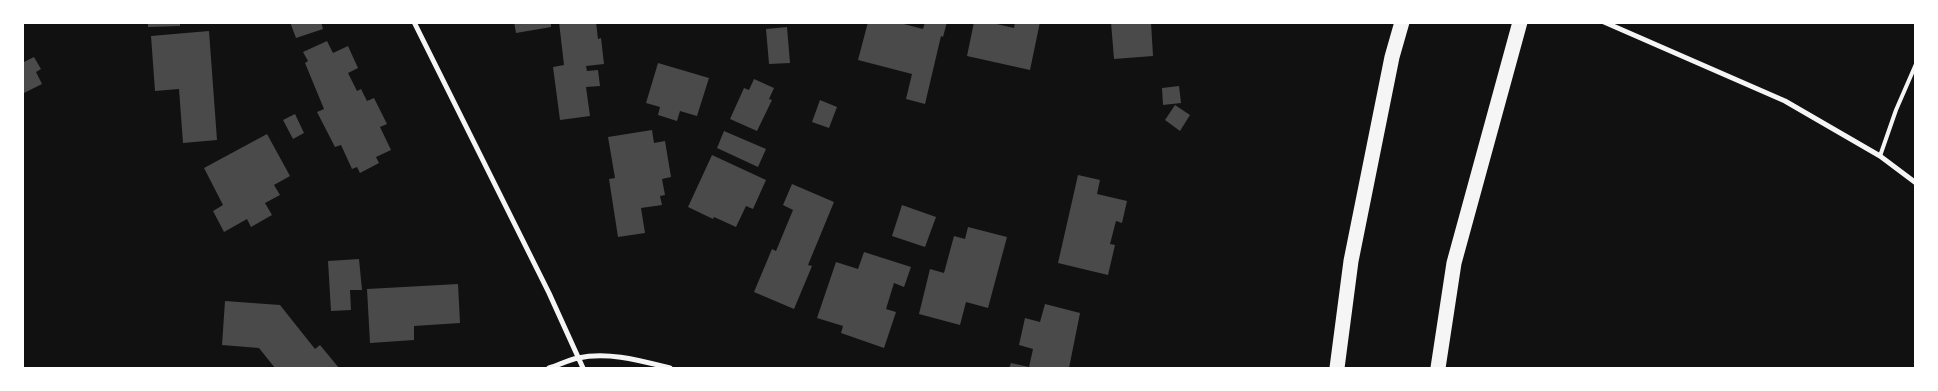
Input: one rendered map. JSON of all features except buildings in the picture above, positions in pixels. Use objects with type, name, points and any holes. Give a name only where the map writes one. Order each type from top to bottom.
[{"type":"highway","points":[[1337,368],[1351,261],[1392,57],[1402,22]]},
{"type":"highway","points":[[1438,368],[1454,263],[1520,22]]},
{"type":"street","points":[[414,22],[545,284],[583,368]]},
{"type":"street","points":[[1604,22],[1786,101],[1880,156],[1916,183]]},
{"type":"street","points":[[549,368],[579,358],[630,358],[670,368]]},
{"type":"lane","points":[[1880,156],[1896,110],[1916,64]]}]
